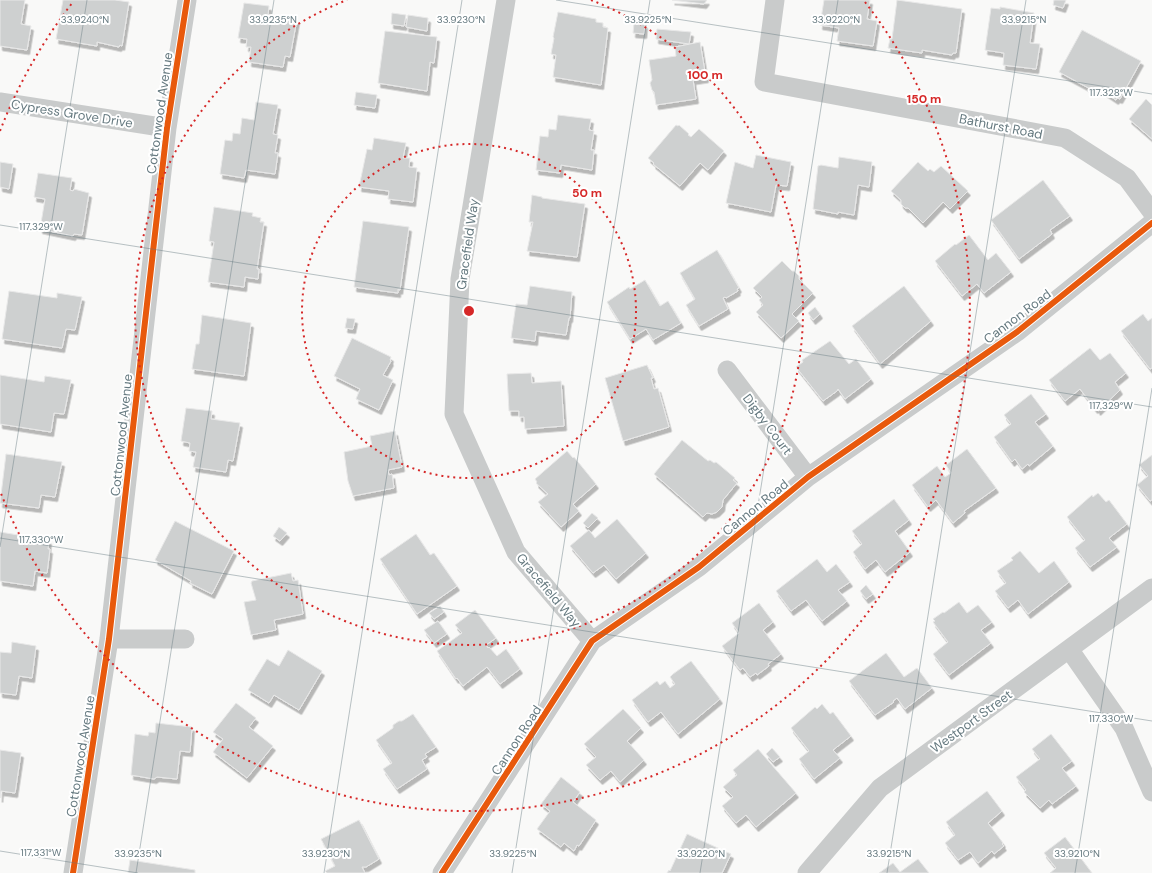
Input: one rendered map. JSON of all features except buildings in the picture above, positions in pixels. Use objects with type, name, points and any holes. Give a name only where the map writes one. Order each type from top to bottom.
[{"type":"street","name":"Cottonwood Avenue","points":[[73,873],[109,639],[167,128],[187,0]]},
{"type":"street","name":"Gracefield Way","points":[[506,0],[460,279],[454,414],[516,552],[592,641]]},
{"type":"street","name":"Bathurst Road","points":[[775,0],[764,82],[1065,138],[1127,178],[1152,212]]},
{"type":"street","name":"Cypress Grove Drive","points":[[0,102],[167,128]]},
{"type":"street","name":"Cannon Road","points":[[442,873],[592,641],[699,567],[808,477],[1017,332],[1152,223]]},
{"type":"street","name":"Digby Court","points":[[727,370],[808,477]]},
{"type":"street","name":"Westport Street","points":[[808,873],[880,788],[1152,588]]},
{"type":"street","points":[[109,639],[185,639]]},
{"type":"street","points":[[1069,649],[1124,728],[1152,792]]},
{"type":"cycle path","points":[[73,873],[109,639],[167,128],[187,0]]},
{"type":"cycle path","points":[[442,873],[592,641],[699,567],[808,477],[1017,332],[1152,223]]}]
